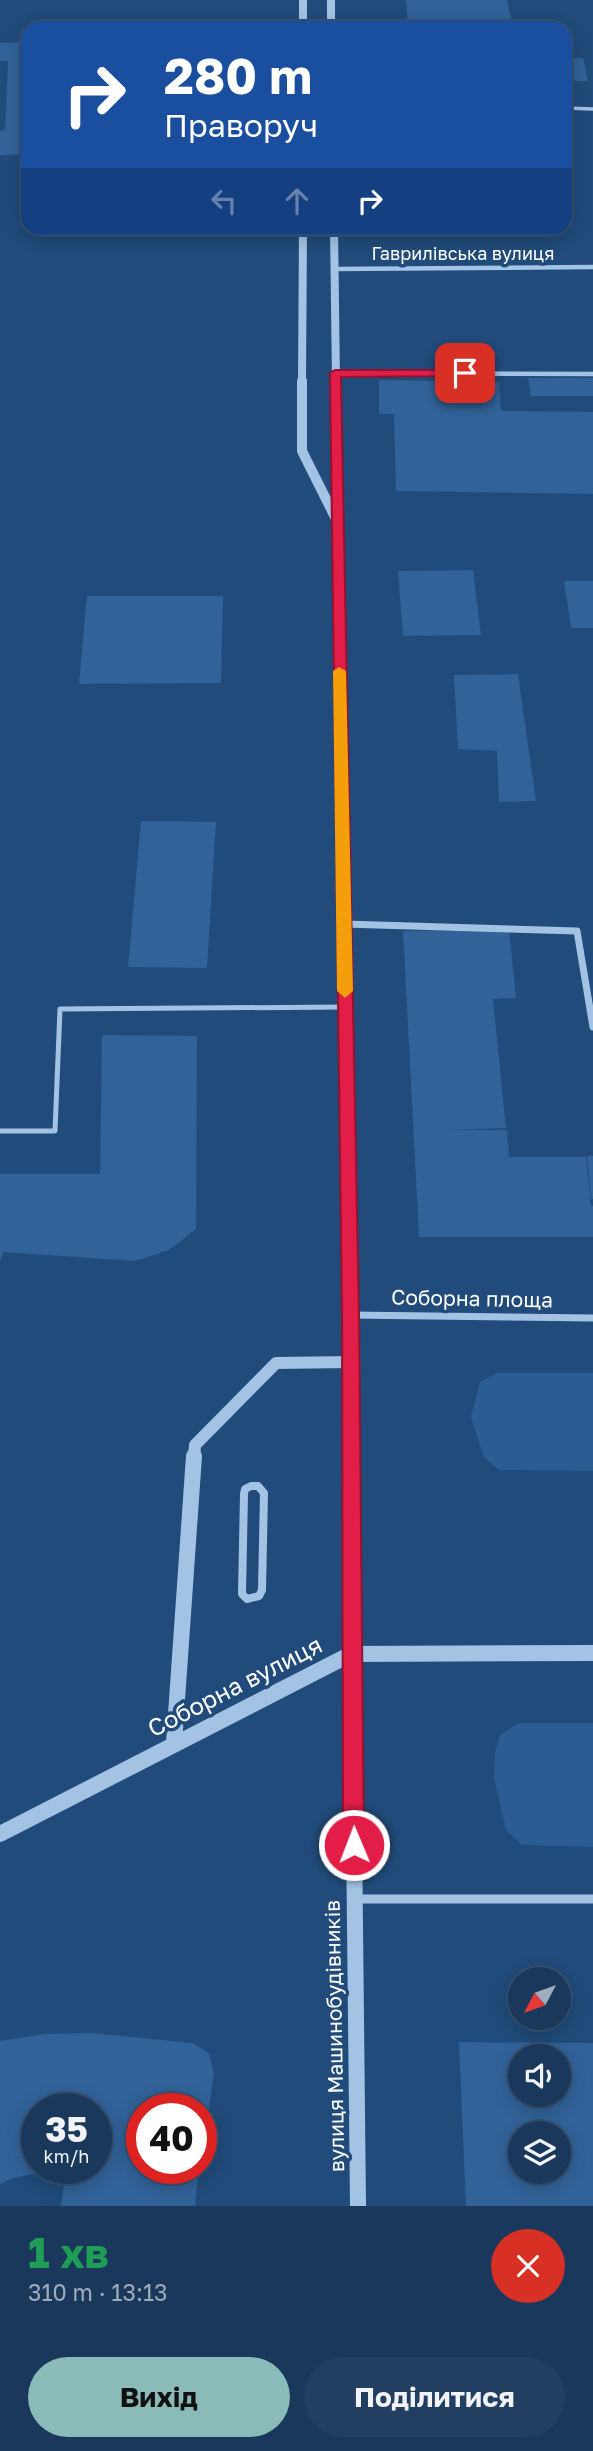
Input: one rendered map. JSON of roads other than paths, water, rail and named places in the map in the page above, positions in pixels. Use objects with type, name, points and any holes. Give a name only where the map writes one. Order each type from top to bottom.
[{"type":"street","points":[[303,0],[303,21]]},
{"type":"street","points":[[331,0],[331,21]]},
{"type":"street","name":"вулиця Машинобудівників","points":[[303,235],[302,451],[337,522]]},
{"type":"street","name":"вулиця Машинобудівників","points":[[334,235],[351,1315],[351,1654],[358,2206]]},
{"type":"street","name":"Гаврилівська вулиця","points":[[334,269],[593,267]]},
{"type":"street","points":[[335,373],[593,374]]},
{"type":"street","points":[[344,924],[577,931],[593,1027]]},
{"type":"street","name":"Соборна площа","points":[[351,1315],[593,1318]]},
{"type":"street","points":[[174,1743],[195,1445],[276,1363],[350,1362]]},
{"type":"street","points":[[251,1486],[258,1486],[264,1493],[262,1590],[259,1596],[247,1599],[242,1594],[244,1494],[245,1489],[251,1486]]},
{"type":"street","name":"Соборна вулиця","points":[[0,1834],[351,1654],[593,1653]]},
{"type":"street","points":[[354,1899],[593,1899]]},
{"type":"lane","points":[[572,108],[593,109]]},
{"type":"lane","points":[[0,1131],[55,1131],[60,1009],[345,1007]]}]
